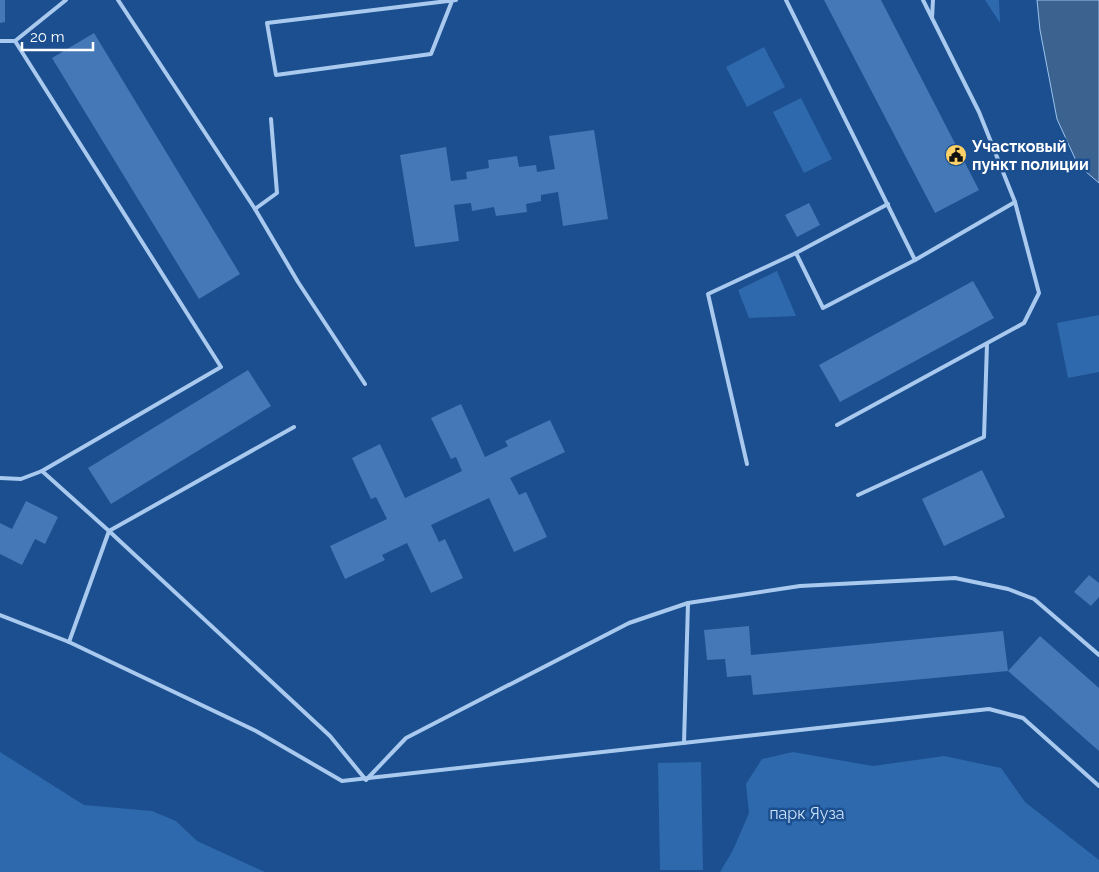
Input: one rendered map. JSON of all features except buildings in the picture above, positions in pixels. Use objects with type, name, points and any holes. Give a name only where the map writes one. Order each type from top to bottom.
[{"type":"lane","points":[[0,41],[15,40],[66,0]]},
{"type":"lane","points":[[118,0],[255,209],[298,282],[365,384]]},
{"type":"lane","points":[[452,0],[431,54],[276,75],[267,23],[452,0],[456,0]]},
{"type":"lane","points":[[786,0],[916,260]]},
{"type":"lane","points":[[837,425],[1024,323],[1039,293],[1015,202],[979,112],[923,0]]},
{"type":"lane","points":[[932,18],[933,0]]},
{"type":"lane","points":[[0,478],[21,479],[42,471],[221,367],[15,40]]},
{"type":"lane","points":[[255,209],[277,193],[270,119]]},
{"type":"lane","points":[[796,253],[824,308],[916,260],[1015,202]]},
{"type":"lane","points":[[747,464],[708,294],[796,253],[888,204]]},
{"type":"lane","points":[[858,496],[984,437],[988,344]]},
{"type":"lane","points":[[69,642],[109,530],[294,426]]},
{"type":"lane","points":[[42,471],[109,530],[330,736],[366,780]]},
{"type":"lane","points":[[366,780],[406,738],[628,623],[688,603],[800,586],[955,578],[1008,589],[1034,599],[1099,655]]},
{"type":"lane","points":[[684,743],[688,603]]},
{"type":"lane","points":[[0,615],[69,642],[256,731],[342,781],[366,780],[989,709],[1022,718],[1099,786]]},
{"type":"green space","points":[[985,0],[999,0],[1000,23]]},
{"type":"green space","points":[[764,47],[785,87],[747,107],[726,67]]},
{"type":"green space","points":[[801,98],[832,159],[804,173],[773,112]]},
{"type":"green space","points":[[777,271],[796,316],[749,318],[738,290]]},
{"type":"green space","points":[[1099,315],[1099,372],[1068,378],[1057,323]]},
{"type":"green space","points":[[0,752],[84,805],[152,811],[176,821],[197,841],[265,872],[0,872]]},
{"type":"green space","name":"парк Яуза","points":[[793,752],[873,766],[944,756],[1001,768],[1025,802],[1099,860],[1099,872],[720,872],[733,850],[749,813],[746,784],[762,759]]},
{"type":"green space","points":[[701,762],[703,870],[660,870],[658,763]]},
{"type":"shaded area","points":[[1037,0],[1099,0],[1099,183],[1078,165],[1057,119],[1040,30]]},
{"type":"place","name":"Участковый пункт полиции","points":[[956,155]]}]
